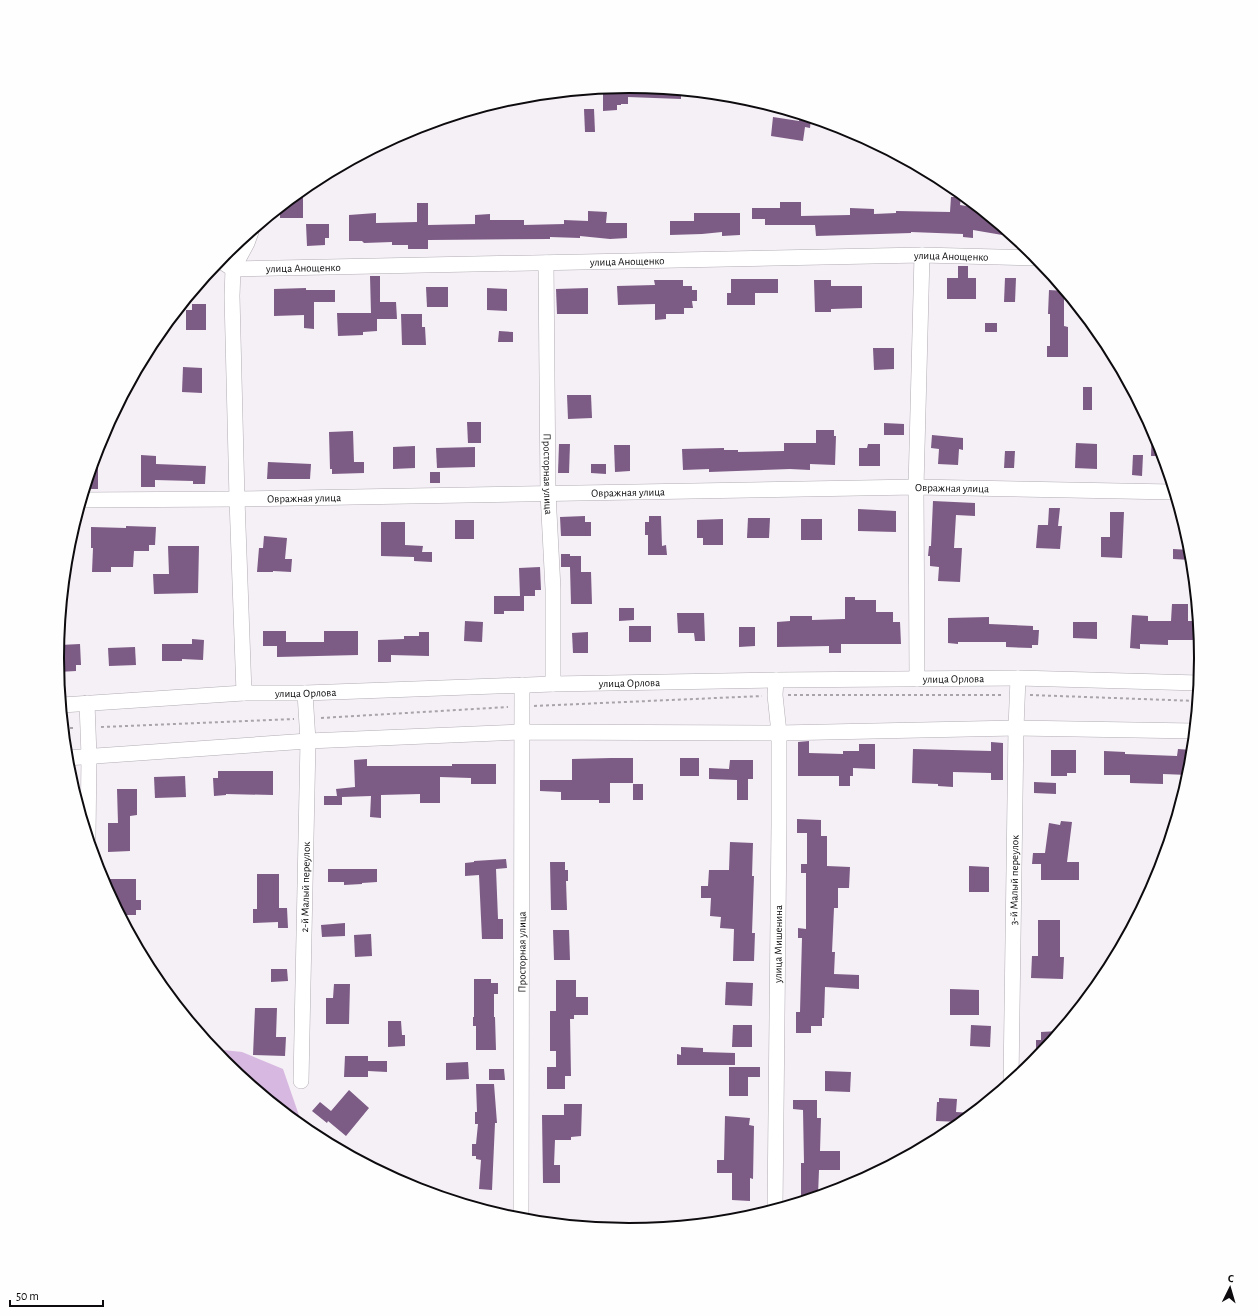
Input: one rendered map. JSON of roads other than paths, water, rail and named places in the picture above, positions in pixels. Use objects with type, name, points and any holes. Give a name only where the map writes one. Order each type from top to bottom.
[{"type":"street","points":[[244,693],[236,499],[232,296],[233,269],[248,240]]},
{"type":"street","points":[[917,679],[916,487],[922,255]]},
{"type":"street","name":"улица Анощенко","points":[[233,269],[761,257],[922,255],[1029,258]]},
{"type":"street","points":[[224,263],[233,269]]},
{"type":"street","name":"Просторная улица","points":[[546,263],[548,493],[553,589],[553,684]]},
{"type":"street","name":"Овражная улица","points":[[87,500],[236,499],[916,487],[1169,492]]},
{"type":"street","name":"улица Орлова","points":[[66,705],[244,693],[305,693],[553,684],[775,688],[917,679],[1018,678],[1193,683]]},
{"type":"street","name":"3-й Малый переулок","points":[[1011,1075],[1018,678]]},
{"type":"street","name":"Просторная улица","points":[[521,1212],[522,685]]},
{"type":"street","name":"улица Мишенина","points":[[775,688],[779,733],[775,1204]]},
{"type":"street","name":"2-й Малый переулок","points":[[301,1081],[308,741],[305,693]]},
{"type":"street","points":[[87,703],[89,756],[88,821]]},
{"type":"street","points":[[73,757],[308,741],[521,732],[779,733],[1016,728],[1189,731]]}]
